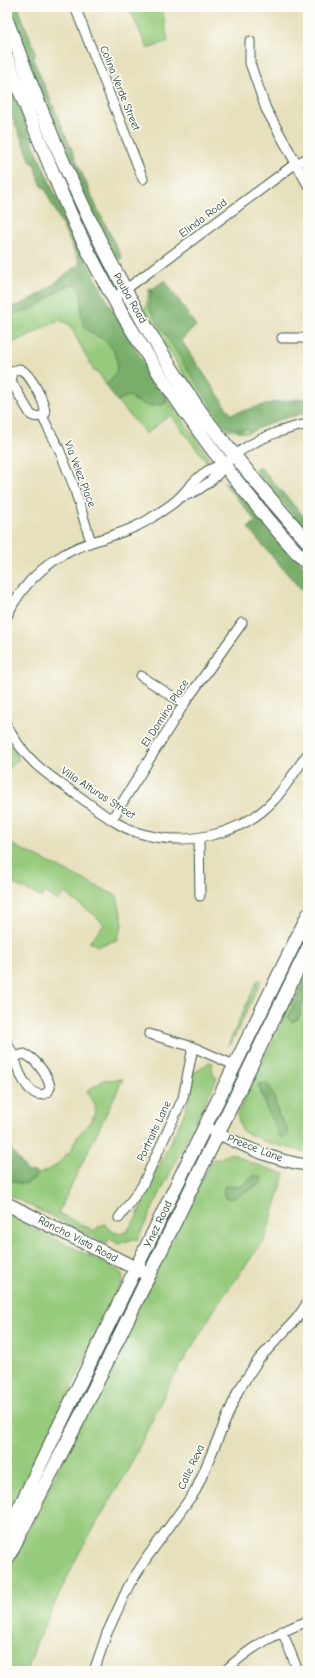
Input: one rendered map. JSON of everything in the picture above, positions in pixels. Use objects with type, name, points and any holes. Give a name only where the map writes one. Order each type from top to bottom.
[{"type":"main road","name":"Pauba Road","points":[[7,21],[68,176],[125,291],[197,406],[270,499],[308,542]]},
{"type":"main road","name":"Pauba Road","points":[[7,59],[59,188],[114,298],[142,349],[224,465],[308,565]]},
{"type":"main road","name":"Ynez Road","points":[[7,1559],[85,1407],[204,1126],[308,915]]},
{"type":"main road","name":"Ynez Road","points":[[7,1533],[142,1272],[218,1133],[308,948]]},
{"type":"main road","name":"Rancho Vista Road","points":[[7,1204],[142,1272]]},
{"type":"street","name":"Colina Verde Street","points":[[75,7],[143,179]]},
{"type":"street","points":[[250,41],[250,63],[266,109],[295,164],[308,185]]},
{"type":"street","name":"Elinda Road","points":[[114,298],[295,164],[308,158]]},
{"type":"street","points":[[282,338],[308,338]]},
{"type":"street","name":"Via Velez Place","points":[[14,370],[24,370],[28,374],[44,405],[45,414],[42,416],[34,416],[29,412],[12,383],[11,374],[14,370]]},
{"type":"street","name":"Via Velez Place","points":[[42,416],[59,449],[70,477],[91,542]]},
{"type":"street","points":[[7,616],[18,595],[28,582],[63,555],[91,542],[131,529],[153,517],[178,498],[190,484],[211,467],[224,465],[255,441],[282,429],[308,424]]},
{"type":"street","name":"El Domino Place","points":[[112,819],[184,704],[242,623]]},
{"type":"street","points":[[140,676],[184,704]]},
{"type":"street","name":"Villa Alturas Street","points":[[7,726],[15,742],[36,767],[112,819],[138,833],[171,840],[199,838],[225,830],[252,819],[274,800],[308,753]]},
{"type":"street","points":[[199,838],[200,896]]},
{"type":"street","points":[[149,1034],[194,1047],[234,1065]]},
{"type":"street","points":[[7,1042],[17,1068],[30,1090],[35,1093],[42,1094],[50,1090],[49,1081],[31,1057],[24,1054],[14,1057]]},
{"type":"street","name":"Portraits Lane","points":[[119,1218],[142,1186],[183,1098],[194,1047]]},
{"type":"street","name":"Preece Lane","points":[[204,1126],[269,1156],[308,1165]]},
{"type":"street","name":"Calle Reva","points":[[94,1671],[107,1633],[129,1586],[148,1556],[196,1490],[238,1391],[259,1359],[297,1318],[308,1302]]},
{"type":"street","points":[[225,1671],[243,1654],[282,1631],[308,1621]]},
{"type":"street","points":[[282,1631],[298,1671]]},
{"type":"green space","points":[[11,7],[20,7],[19,10],[36,53],[33,59],[96,206],[122,258],[117,261],[107,247],[25,57],[10,13]]},
{"type":"green space","points":[[126,7],[162,7],[168,41],[148,49],[129,8]]},
{"type":"green space","points":[[7,76],[40,160],[77,242],[119,321],[166,397],[166,403],[156,406],[147,406],[130,396],[117,401],[106,385],[112,379],[117,367],[115,353],[100,337],[86,329],[81,317],[81,295],[76,285],[65,286],[34,308],[7,315],[7,308],[37,296],[80,263],[44,187],[42,187],[34,164],[31,162],[7,104]]},
{"type":"green space","points":[[165,280],[196,326],[181,340],[231,414],[275,402],[308,398],[308,412],[278,420],[250,432],[248,428],[241,430],[226,426],[189,372],[149,308],[152,289]]},
{"type":"green space","points":[[76,285],[80,290],[93,334],[107,343],[116,356],[116,371],[113,378],[106,385],[98,372],[94,371],[69,324],[59,320],[7,346],[7,315],[26,311],[37,306],[66,286]]},
{"type":"green space","points":[[151,287],[149,308],[226,426],[248,428],[250,432],[247,433],[226,429],[224,431],[198,396],[143,310],[146,308],[149,289]]},
{"type":"green space","points":[[130,396],[135,401],[166,403],[166,397],[207,454],[208,463],[170,415],[146,434],[117,401]]},
{"type":"green space","points":[[259,466],[308,521],[308,533],[254,470]]},
{"type":"green space","points":[[223,482],[233,484],[308,571],[308,598],[248,528],[256,521]]},
{"type":"green space","points":[[10,745],[19,759],[7,771],[7,747]]},
{"type":"green space","points":[[7,842],[117,896],[123,923],[117,940],[98,946],[89,942],[104,925],[96,916],[64,893],[58,901],[45,892],[41,897],[7,881]]},
{"type":"green space","points":[[308,959],[308,1153],[269,1143],[242,1131],[237,1114],[283,1021],[278,1019]],"holes":[[[258,1084],[272,1091],[279,1115],[288,1131],[280,1137],[274,1123],[270,1118]]]},
{"type":"green space","points":[[308,975],[308,991],[301,1006],[299,1018],[292,1022],[288,1017]]},
{"type":"green space","points":[[258,979],[261,981],[231,1044],[228,1045]]},
{"type":"green space","points":[[209,1062],[213,1063],[212,1067],[214,1076],[217,1078],[137,1240],[134,1239],[118,1244],[109,1238],[107,1244],[7,1194],[7,1177],[20,1184],[26,1184],[39,1174],[54,1167],[73,1148],[74,1142],[90,1122],[95,1111],[95,1105],[87,1091],[104,1080],[123,1079],[58,1213],[95,1231],[98,1227],[105,1224],[114,1232],[126,1232],[137,1217],[151,1181],[182,1119],[191,1093],[193,1071],[196,1072]]},
{"type":"green space","points":[[266,1083],[273,1095],[279,1116],[287,1128],[287,1134],[283,1138],[279,1136],[274,1123],[267,1112],[264,1098],[258,1084]]},
{"type":"green space","points":[[7,1144],[28,1172],[32,1171],[39,1174],[28,1182],[20,1184],[7,1177]]},
{"type":"green space","points":[[231,1153],[251,1163],[285,1174],[265,1239],[219,1302],[170,1383],[128,1470],[78,1555],[37,1641],[27,1671],[7,1671],[7,1573],[213,1158],[217,1160]]},
{"type":"green space","points":[[255,1175],[262,1178],[262,1183],[232,1199],[225,1198],[223,1191],[225,1186],[240,1187]]},
{"type":"green space","points":[[7,1215],[116,1269],[122,1274],[123,1280],[7,1523]]}]
